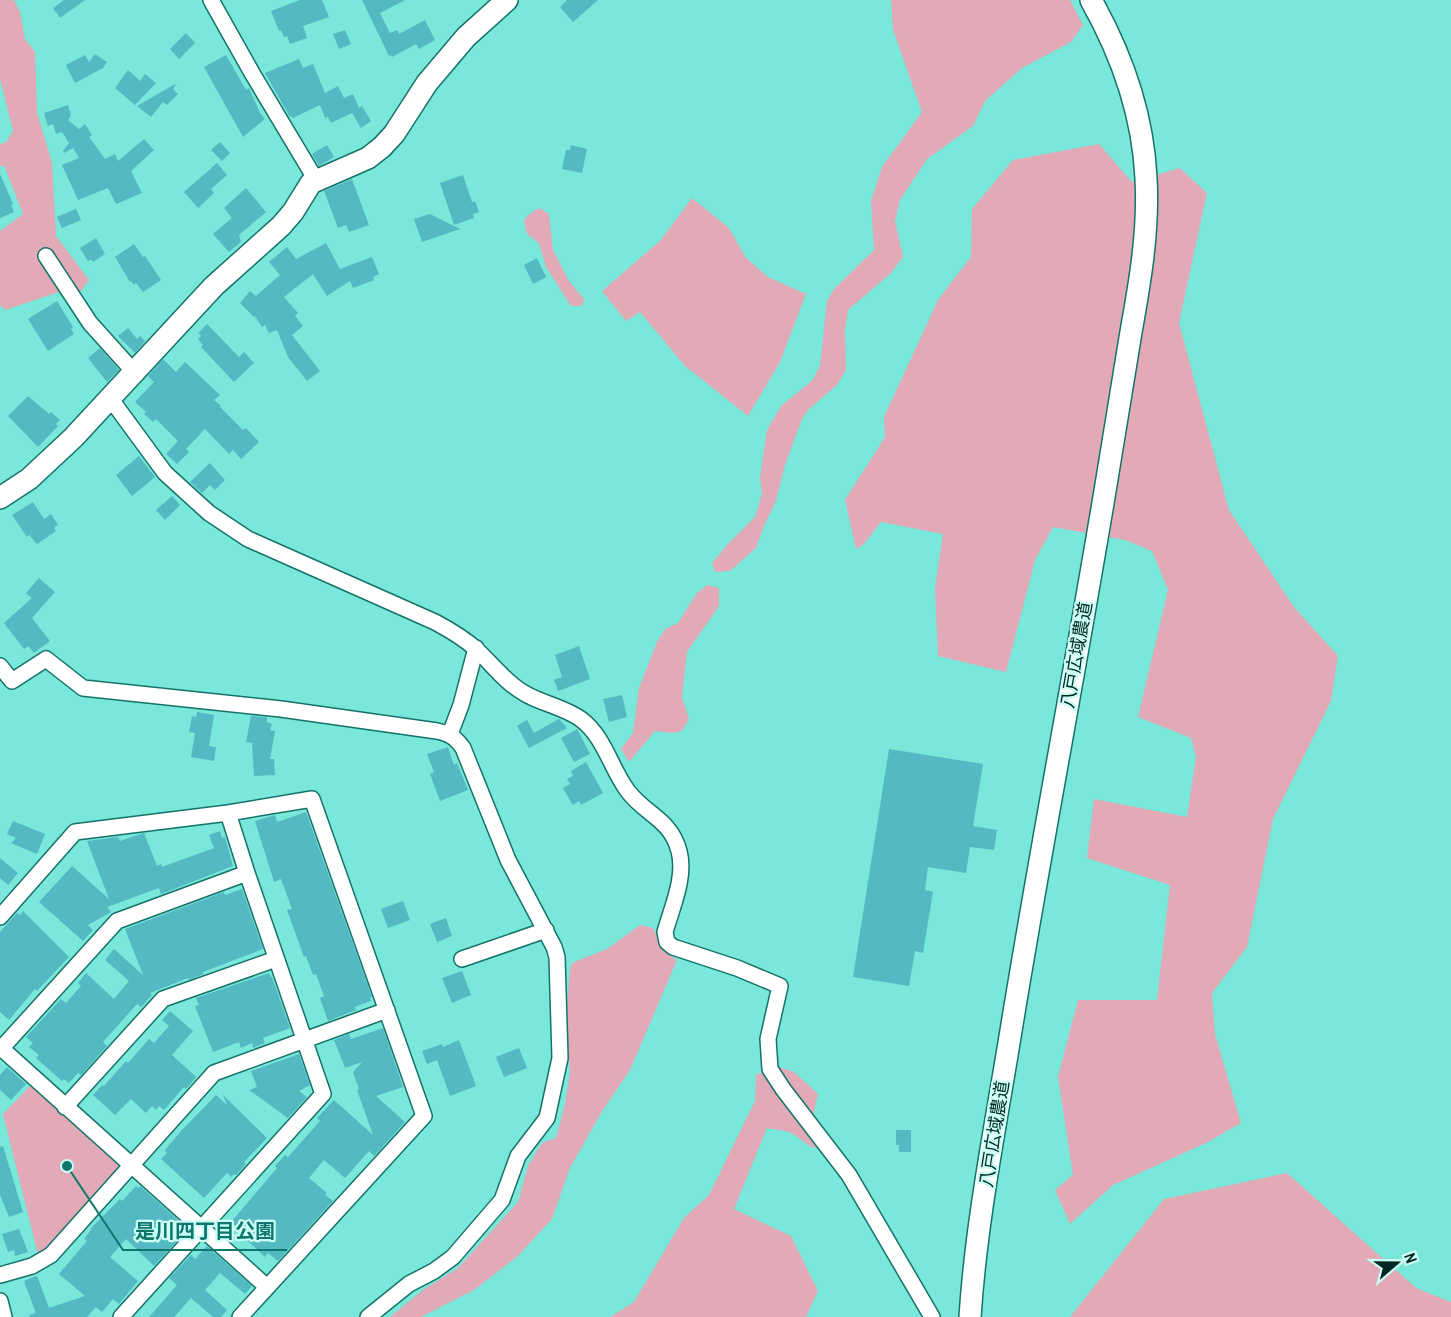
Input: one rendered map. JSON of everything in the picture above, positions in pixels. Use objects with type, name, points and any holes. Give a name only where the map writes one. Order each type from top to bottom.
[{"type":"street","points":[[212,0],[252,73],[316,180]]},
{"type":"street","points":[[0,498],[29,479],[73,438],[214,286],[281,226],[293,212],[311,183],[368,158],[382,147],[394,134],[427,83],[466,37],[507,0]]},
{"type":"street","name":"八戸広域農道","points":[[970,1317],[981,1214],[1026,934],[1121,395],[1148,214],[1141,132],[1131,90],[1109,32],[1091,0]]},
{"type":"street","points":[[45,256],[90,323],[135,372]]},
{"type":"street","points":[[110,398],[165,473],[209,513],[248,538],[435,622],[476,648],[510,683],[524,693],[567,711],[584,721],[596,737],[626,789],[673,835],[679,854],[681,872],[665,932],[667,942],[780,986],[768,1039],[770,1069],[849,1175],[932,1317]]},
{"type":"street","points":[[450,734],[461,705],[476,648]]},
{"type":"street","points":[[0,666],[12,681],[46,659],[83,687],[281,709],[450,734],[463,748],[508,860],[546,930],[557,957],[560,1058],[547,1118],[518,1156],[502,1200],[453,1257],[434,1271],[409,1284],[368,1317]]},
{"type":"street","points":[[0,917],[75,832],[228,813],[312,799],[424,1116],[240,1317]]},
{"type":"street","points":[[121,1317],[323,1094],[228,813]]},
{"type":"street","points":[[247,873],[117,921],[0,1048],[267,1287]]},
{"type":"street","points":[[462,959],[546,930]]},
{"type":"street","points":[[66,1107],[163,999],[276,959]]},
{"type":"street","points":[[0,1275],[32,1266],[51,1254],[214,1073],[387,1010]]},
{"type":"street","points":[[0,1301],[4,1317]]},
{"type":"shaded area","points":[[0,0],[14,0],[20,12],[25,39],[35,52],[37,112],[52,163],[56,236],[89,280],[80,292],[59,292],[5,310],[0,305],[0,231],[23,214],[4,165],[0,167],[0,144],[6,142],[13,131],[0,79]]},
{"type":"shaded area","points":[[891,0],[1070,0],[1083,25],[1071,42],[1022,68],[985,101],[973,126],[927,159],[900,200],[895,221],[903,257],[891,273],[848,310],[845,331],[846,370],[837,385],[808,410],[802,419],[785,465],[776,501],[756,548],[730,571],[715,572],[712,563],[755,517],[762,494],[760,477],[767,430],[781,406],[813,380],[820,365],[827,301],[834,289],[874,250],[871,201],[882,167],[922,112],[893,30]]},
{"type":"shaded area","points":[[1099,144],[1132,182],[1180,168],[1207,193],[1179,323],[1229,510],[1294,607],[1338,656],[1331,701],[1273,819],[1247,947],[1212,993],[1215,1034],[1241,1123],[1206,1143],[1113,1185],[1070,1224],[1055,1190],[1073,1175],[1058,1077],[1078,1000],[1157,1000],[1170,885],[1087,858],[1094,799],[1187,817],[1196,757],[1191,738],[1138,717],[1168,590],[1152,551],[1125,540],[1053,527],[1035,560],[1006,672],[938,656],[935,588],[943,534],[881,522],[864,544],[856,549],[845,500],[885,437],[884,417],[938,300],[971,257],[972,209],[1013,160]]},
{"type":"shaded area","points":[[692,198],[729,228],[746,258],[768,277],[806,294],[780,362],[748,416],[685,366],[640,312],[626,321],[602,291],[660,241]]},
{"type":"shaded area","points":[[539,208],[549,214],[553,250],[569,281],[584,299],[582,306],[571,306],[546,267],[539,243],[527,234],[524,221],[528,215]]},
{"type":"shaded area","points":[[707,585],[719,588],[719,606],[687,652],[682,697],[689,719],[682,731],[673,733],[655,731],[629,762],[621,749],[633,733],[639,688],[657,642],[665,629],[678,623],[696,594]]},
{"type":"shaded area","points":[[640,925],[653,928],[663,951],[677,960],[630,1070],[601,1113],[570,1168],[552,1219],[518,1256],[474,1290],[421,1317],[390,1317],[423,1290],[458,1268],[518,1202],[528,1166],[542,1143],[556,1138],[565,1104],[570,1072],[566,1020],[570,967],[574,962],[607,949]]},
{"type":"shaded area","points":[[777,1066],[794,1072],[818,1094],[813,1117],[822,1144],[813,1148],[790,1132],[767,1128],[734,1209],[791,1236],[818,1291],[806,1317],[610,1317],[634,1302],[684,1218],[709,1195],[755,1101],[756,1075]]},
{"type":"shaded area","points":[[31,1085],[117,1162],[119,1171],[47,1249],[38,1255],[3,1114]]},
{"type":"shaded area","points":[[1287,1173],[1416,1288],[1451,1302],[1451,1317],[1070,1317],[1164,1199]]},
{"type":"building","points":[[64,0],[85,0],[60,18],[53,8]]},
{"type":"building","points":[[300,0],[322,0],[329,17],[303,26],[307,38],[290,44],[287,36],[284,37],[281,30],[279,31],[271,11]]},
{"type":"building","points":[[362,0],[405,0],[380,13],[390,33],[397,30],[399,34],[425,20],[435,40],[419,49],[416,44],[392,57],[389,56]]},
{"type":"building","points":[[567,0],[598,0],[573,22],[560,7]]},
{"type":"building","points":[[345,30],[351,44],[339,49],[333,34]]},
{"type":"building","points":[[186,33],[195,43],[179,59],[170,49]]},
{"type":"building","points":[[95,54],[107,62],[103,68],[75,83],[66,65],[85,55],[89,62]]},
{"type":"building","points":[[226,55],[246,90],[249,88],[265,119],[243,137],[204,67]]},
{"type":"building","points":[[299,59],[303,68],[313,64],[325,93],[338,86],[344,98],[353,94],[359,108],[362,106],[371,121],[361,128],[352,113],[331,123],[328,117],[325,118],[320,105],[293,118],[290,117],[265,73]]},
{"type":"building","points":[[128,70],[140,81],[145,74],[156,83],[135,105],[115,88]]},
{"type":"building","points":[[177,83],[173,89],[178,94],[167,105],[163,102],[151,117],[137,106]]},
{"type":"building","points":[[68,105],[71,115],[68,120],[79,129],[85,124],[92,135],[89,137],[105,159],[115,154],[118,161],[144,139],[154,150],[131,171],[142,193],[116,204],[108,188],[78,200],[62,165],[79,158],[73,148],[64,153],[69,143],[62,132],[56,134],[53,124],[48,126],[44,113]]},
{"type":"building","points":[[220,142],[230,153],[222,161],[211,150]]},
{"type":"building","points":[[327,145],[334,157],[319,166],[312,154]]},
{"type":"building","points":[[571,145],[587,149],[582,173],[562,169],[566,150],[570,150]]},
{"type":"building","points":[[217,163],[227,175],[211,189],[214,193],[198,208],[184,192]]},
{"type":"building","points":[[0,174],[13,204],[11,205],[14,212],[0,218]]},
{"type":"building","points":[[463,175],[472,202],[475,201],[479,212],[473,214],[474,218],[454,225],[440,183]]},
{"type":"building","points":[[352,179],[369,225],[349,232],[346,225],[338,228],[324,191]]},
{"type":"building","points":[[246,188],[266,212],[239,235],[241,242],[229,252],[213,234],[232,218],[224,208]]},
{"type":"building","points":[[76,209],[81,220],[62,228],[57,217]]},
{"type":"building","points":[[430,214],[460,229],[422,242],[414,219]]},
{"type":"building","points":[[96,238],[105,254],[93,262],[91,259],[88,261],[80,248]]},
{"type":"building","points":[[326,243],[340,269],[372,257],[379,274],[373,277],[374,280],[353,288],[350,281],[327,296],[313,274],[284,297],[298,313],[295,316],[303,326],[292,335],[320,371],[307,381],[288,357],[277,330],[269,333],[265,325],[262,327],[255,316],[240,303],[250,291],[256,296],[280,275],[269,262],[287,247],[296,259]]},
{"type":"building","points":[[134,244],[161,280],[143,292],[136,283],[134,285],[130,282],[115,257]]},
{"type":"building","points":[[537,258],[546,277],[533,284],[524,265]]},
{"type":"building","points":[[57,301],[73,327],[71,329],[74,334],[48,351],[28,319]]},
{"type":"building","points":[[207,324],[239,357],[244,352],[254,363],[234,382],[201,347],[203,345],[198,339],[201,336],[198,333]]},
{"type":"building","points":[[128,328],[137,339],[140,336],[145,341],[135,353],[118,336]]},
{"type":"building","points":[[100,348],[119,370],[107,382],[88,358]]},
{"type":"building","points":[[163,359],[176,372],[185,362],[220,395],[214,400],[220,407],[259,442],[241,459],[233,450],[229,454],[205,429],[186,449],[189,452],[177,464],[166,454],[178,441],[156,419],[153,422],[144,414],[146,412],[135,402],[154,382],[148,376]]},
{"type":"building","points":[[28,396],[60,420],[56,424],[58,426],[38,447],[8,416]]},
{"type":"building","points":[[139,456],[155,477],[132,496],[116,475]]},
{"type":"building","points":[[210,463],[225,480],[215,490],[210,485],[202,493],[190,482]]},
{"type":"building","points":[[172,496],[180,505],[165,520],[156,510]]},
{"type":"building","points":[[33,502],[44,519],[51,514],[58,525],[54,527],[56,531],[37,544],[29,535],[27,537],[12,515]]},
{"type":"building","points":[[39,578],[55,592],[32,618],[50,641],[34,653],[28,646],[24,649],[4,623],[32,598],[26,593]]},
{"type":"building","points":[[579,646],[590,679],[558,691],[554,680],[562,677],[555,655]]},
{"type":"building","points":[[622,695],[627,717],[609,722],[603,699]]},
{"type":"building","points":[[197,712],[214,715],[209,746],[216,747],[214,761],[191,757],[195,733],[189,732],[192,716],[196,717]]},
{"type":"building","points":[[251,716],[267,717],[267,722],[272,724],[270,730],[275,731],[270,759],[274,759],[275,775],[254,776],[252,743],[246,742]]},
{"type":"building","points":[[559,719],[567,728],[529,748],[517,726],[527,720],[534,733]]},
{"type":"building","points":[[577,729],[590,754],[574,762],[561,738]]},
{"type":"building","points":[[448,747],[454,765],[457,763],[468,790],[440,801],[430,774],[434,772],[427,754]]},
{"type":"building","points":[[889,749],[983,764],[973,826],[997,830],[994,850],[970,847],[966,873],[928,867],[925,890],[933,892],[923,953],[915,951],[909,986],[853,977]]},
{"type":"building","points":[[586,762],[603,793],[581,805],[579,801],[573,805],[563,788],[570,784],[567,779],[573,776],[571,771]]},
{"type":"building","points":[[306,812],[372,997],[370,997],[371,1001],[355,1007],[356,1010],[328,1021],[320,998],[324,996],[316,974],[313,975],[306,956],[304,957],[287,910],[292,909],[281,879],[274,882],[255,821],[275,815],[277,822]]},
{"type":"building","points":[[13,821],[45,834],[37,854],[11,843],[16,838],[7,834]]},
{"type":"building","points":[[220,831],[222,838],[225,837],[233,866],[161,894],[159,888],[107,907],[111,912],[88,925],[93,930],[83,941],[39,902],[72,866],[109,899],[87,841],[118,837],[120,841],[144,833],[157,866],[161,864],[162,867],[214,848],[209,835]]},
{"type":"building","points":[[0,858],[18,873],[8,885],[0,878]]},
{"type":"building","points":[[242,889],[263,949],[203,972],[204,974],[189,980],[188,978],[150,993],[152,995],[141,1007],[137,1004],[103,1042],[107,1046],[81,1075],[78,1073],[69,1083],[64,1079],[62,1081],[36,1058],[39,1055],[29,1047],[33,1043],[26,1037],[61,999],[66,1003],[81,986],[78,983],[86,973],[114,999],[129,981],[105,960],[114,949],[143,975],[125,929],[224,892],[225,895]]},
{"type":"building","points":[[403,901],[410,920],[388,928],[381,909]]},
{"type":"building","points":[[23,911],[69,957],[37,991],[35,989],[9,1020],[0,1012],[0,932],[17,913],[20,915]]},
{"type":"building","points":[[446,918],[452,936],[437,942],[430,924]]},
{"type":"building","points":[[462,971],[471,995],[452,1003],[442,978]]},
{"type":"building","points":[[269,973],[290,1028],[263,1038],[265,1043],[253,1048],[252,1043],[241,1048],[239,1042],[213,1052],[195,1006],[199,1005],[196,998]]},
{"type":"building","points":[[170,1011],[193,1031],[172,1055],[196,1077],[164,1110],[159,1106],[156,1110],[152,1106],[146,1113],[131,1099],[115,1115],[93,1095],[126,1061],[128,1063],[149,1039],[154,1043],[169,1026],[162,1020]]},
{"type":"building","points":[[383,1028],[403,1087],[376,1096],[405,1122],[374,1156],[369,1151],[345,1178],[324,1160],[309,1178],[333,1201],[278,1261],[268,1253],[265,1257],[238,1232],[240,1230],[231,1222],[277,1168],[275,1166],[285,1155],[288,1157],[320,1121],[317,1118],[334,1100],[373,1135],[353,1072],[362,1062],[345,1068],[334,1040],[349,1034],[351,1039]]},
{"type":"building","points":[[459,1040],[476,1086],[450,1096],[437,1060],[427,1064],[422,1051],[442,1044],[443,1047]]},
{"type":"building","points":[[519,1048],[527,1068],[504,1077],[496,1057]]},
{"type":"building","points":[[299,1054],[310,1085],[299,1091],[307,1097],[288,1118],[249,1090],[257,1087],[251,1071]]},
{"type":"building","points":[[7,1067],[26,1084],[11,1100],[0,1090],[0,1075]]},
{"type":"building","points":[[216,1095],[227,1105],[223,1095],[267,1138],[244,1162],[246,1164],[236,1175],[231,1177],[227,1173],[204,1198],[161,1159],[167,1153],[165,1150],[181,1131]]},
{"type":"building","points":[[896,1130],[911,1130],[911,1152],[899,1152],[899,1145],[896,1145]]},
{"type":"building","points":[[3,1146],[23,1212],[9,1217],[0,1195],[0,1147]]},
{"type":"building","points":[[136,1186],[138,1188],[140,1186],[188,1229],[154,1266],[126,1239],[110,1257],[138,1281],[119,1304],[113,1299],[102,1312],[96,1307],[87,1317],[30,1317],[29,1315],[36,1313],[24,1281],[31,1278],[37,1276],[49,1308],[85,1296],[59,1274],[87,1241],[84,1239],[90,1229]]},
{"type":"building","points":[[19,1229],[28,1252],[15,1256],[14,1250],[8,1252],[2,1234]]},
{"type":"building","points":[[207,1246],[252,1286],[245,1294],[220,1273],[205,1290],[227,1310],[221,1317],[213,1317],[191,1298],[174,1317],[149,1317],[177,1285],[169,1278],[191,1255],[195,1259]]},
{"type":"place","name":"是川四丁目公園","points":[[67,1166]]}]
